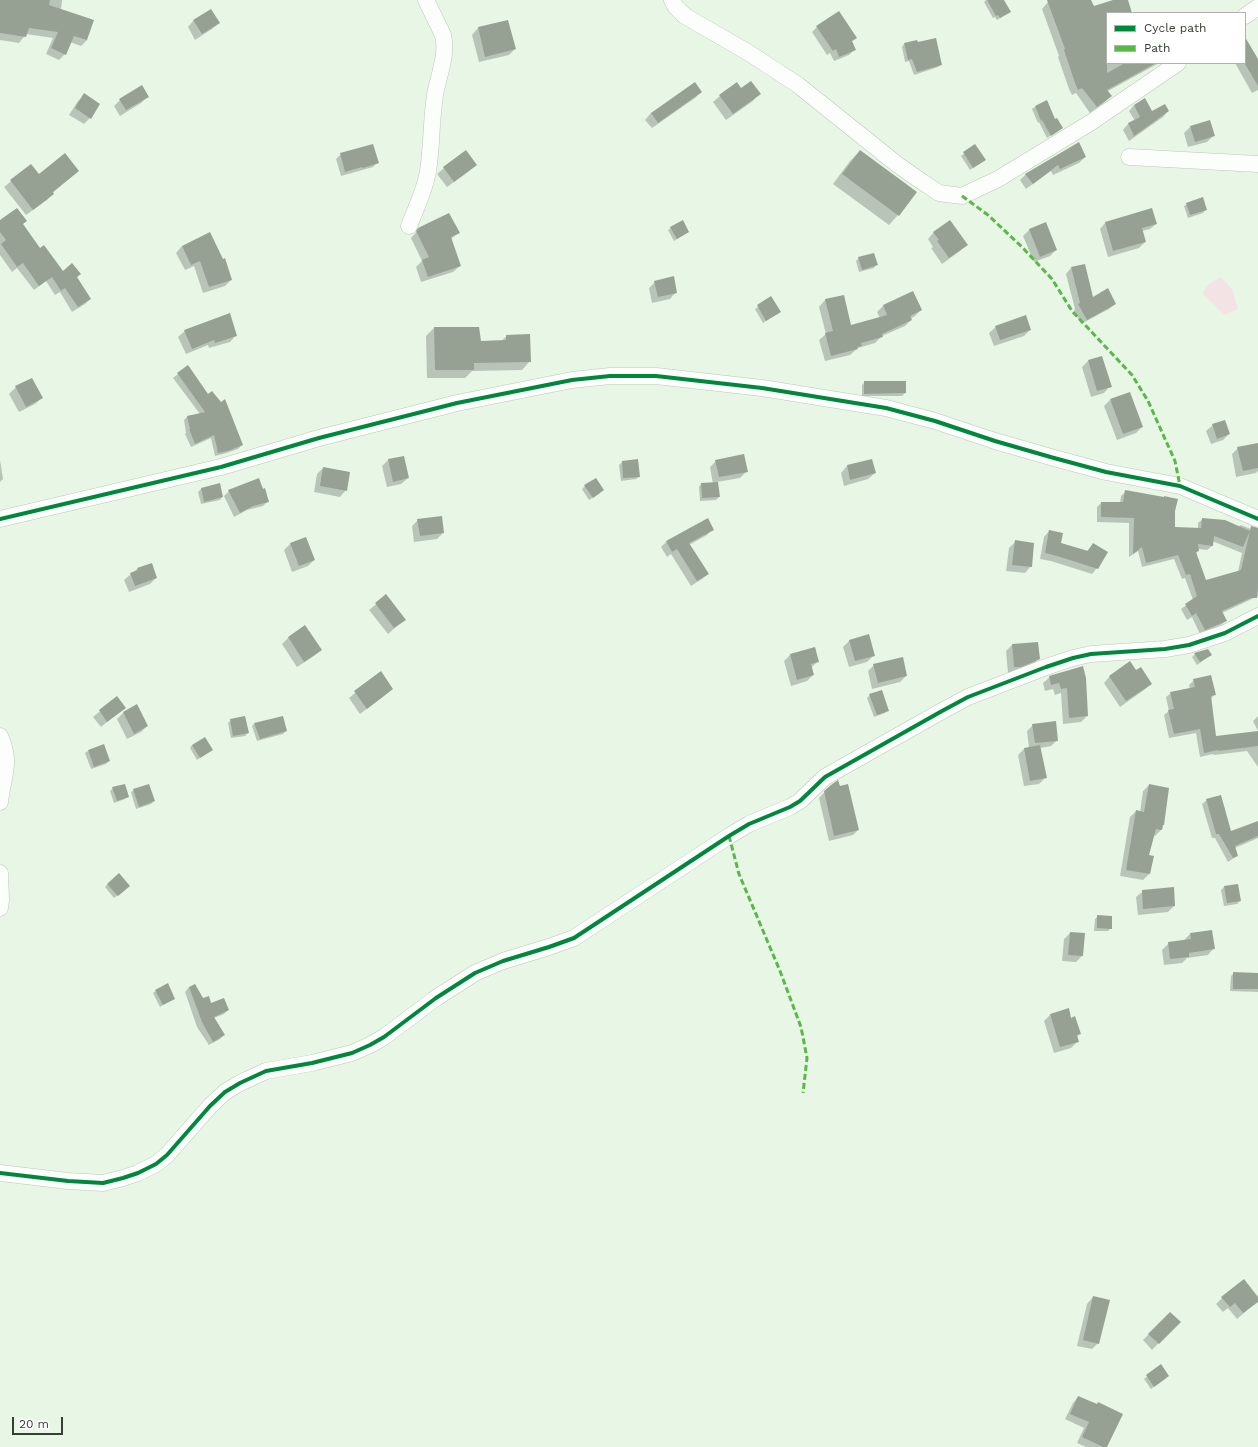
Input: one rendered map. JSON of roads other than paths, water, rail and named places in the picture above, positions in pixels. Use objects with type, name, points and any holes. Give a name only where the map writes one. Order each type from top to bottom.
[{"type":"street","points":[[409,226],[428,172],[435,96],[444,40],[426,0]]},
{"type":"street","points":[[672,0],[675,6],[685,16],[749,53],[798,85],[898,165],[921,181],[939,193],[962,196],[998,179],[1090,123],[1177,64]]},
{"type":"street","points":[[1246,15],[1258,7]]},
{"type":"street","points":[[1129,157],[1258,164]]},
{"type":"street","points":[[0,519],[221,467],[319,438],[457,403],[572,380],[610,376],[656,376],[754,387],[886,408],[935,421],[995,441],[1106,472],[1180,486],[1258,519]]},
{"type":"street","points":[[0,1173],[68,1181],[103,1183],[138,1173],[156,1164],[167,1154],[210,1106],[225,1092],[240,1083],[266,1071],[312,1063],[352,1052],[370,1045],[384,1037],[436,998],[475,974],[503,961],[574,938],[729,836],[768,815],[790,807],[806,797],[818,782],[825,777],[968,697],[1073,658],[1092,654],[1165,649],[1190,645],[1225,633],[1258,616]]},
{"type":"street","points":[[0,736],[5,747],[7,758],[0,802]]},
{"type":"street","points":[[0,873],[0,908]]}]
